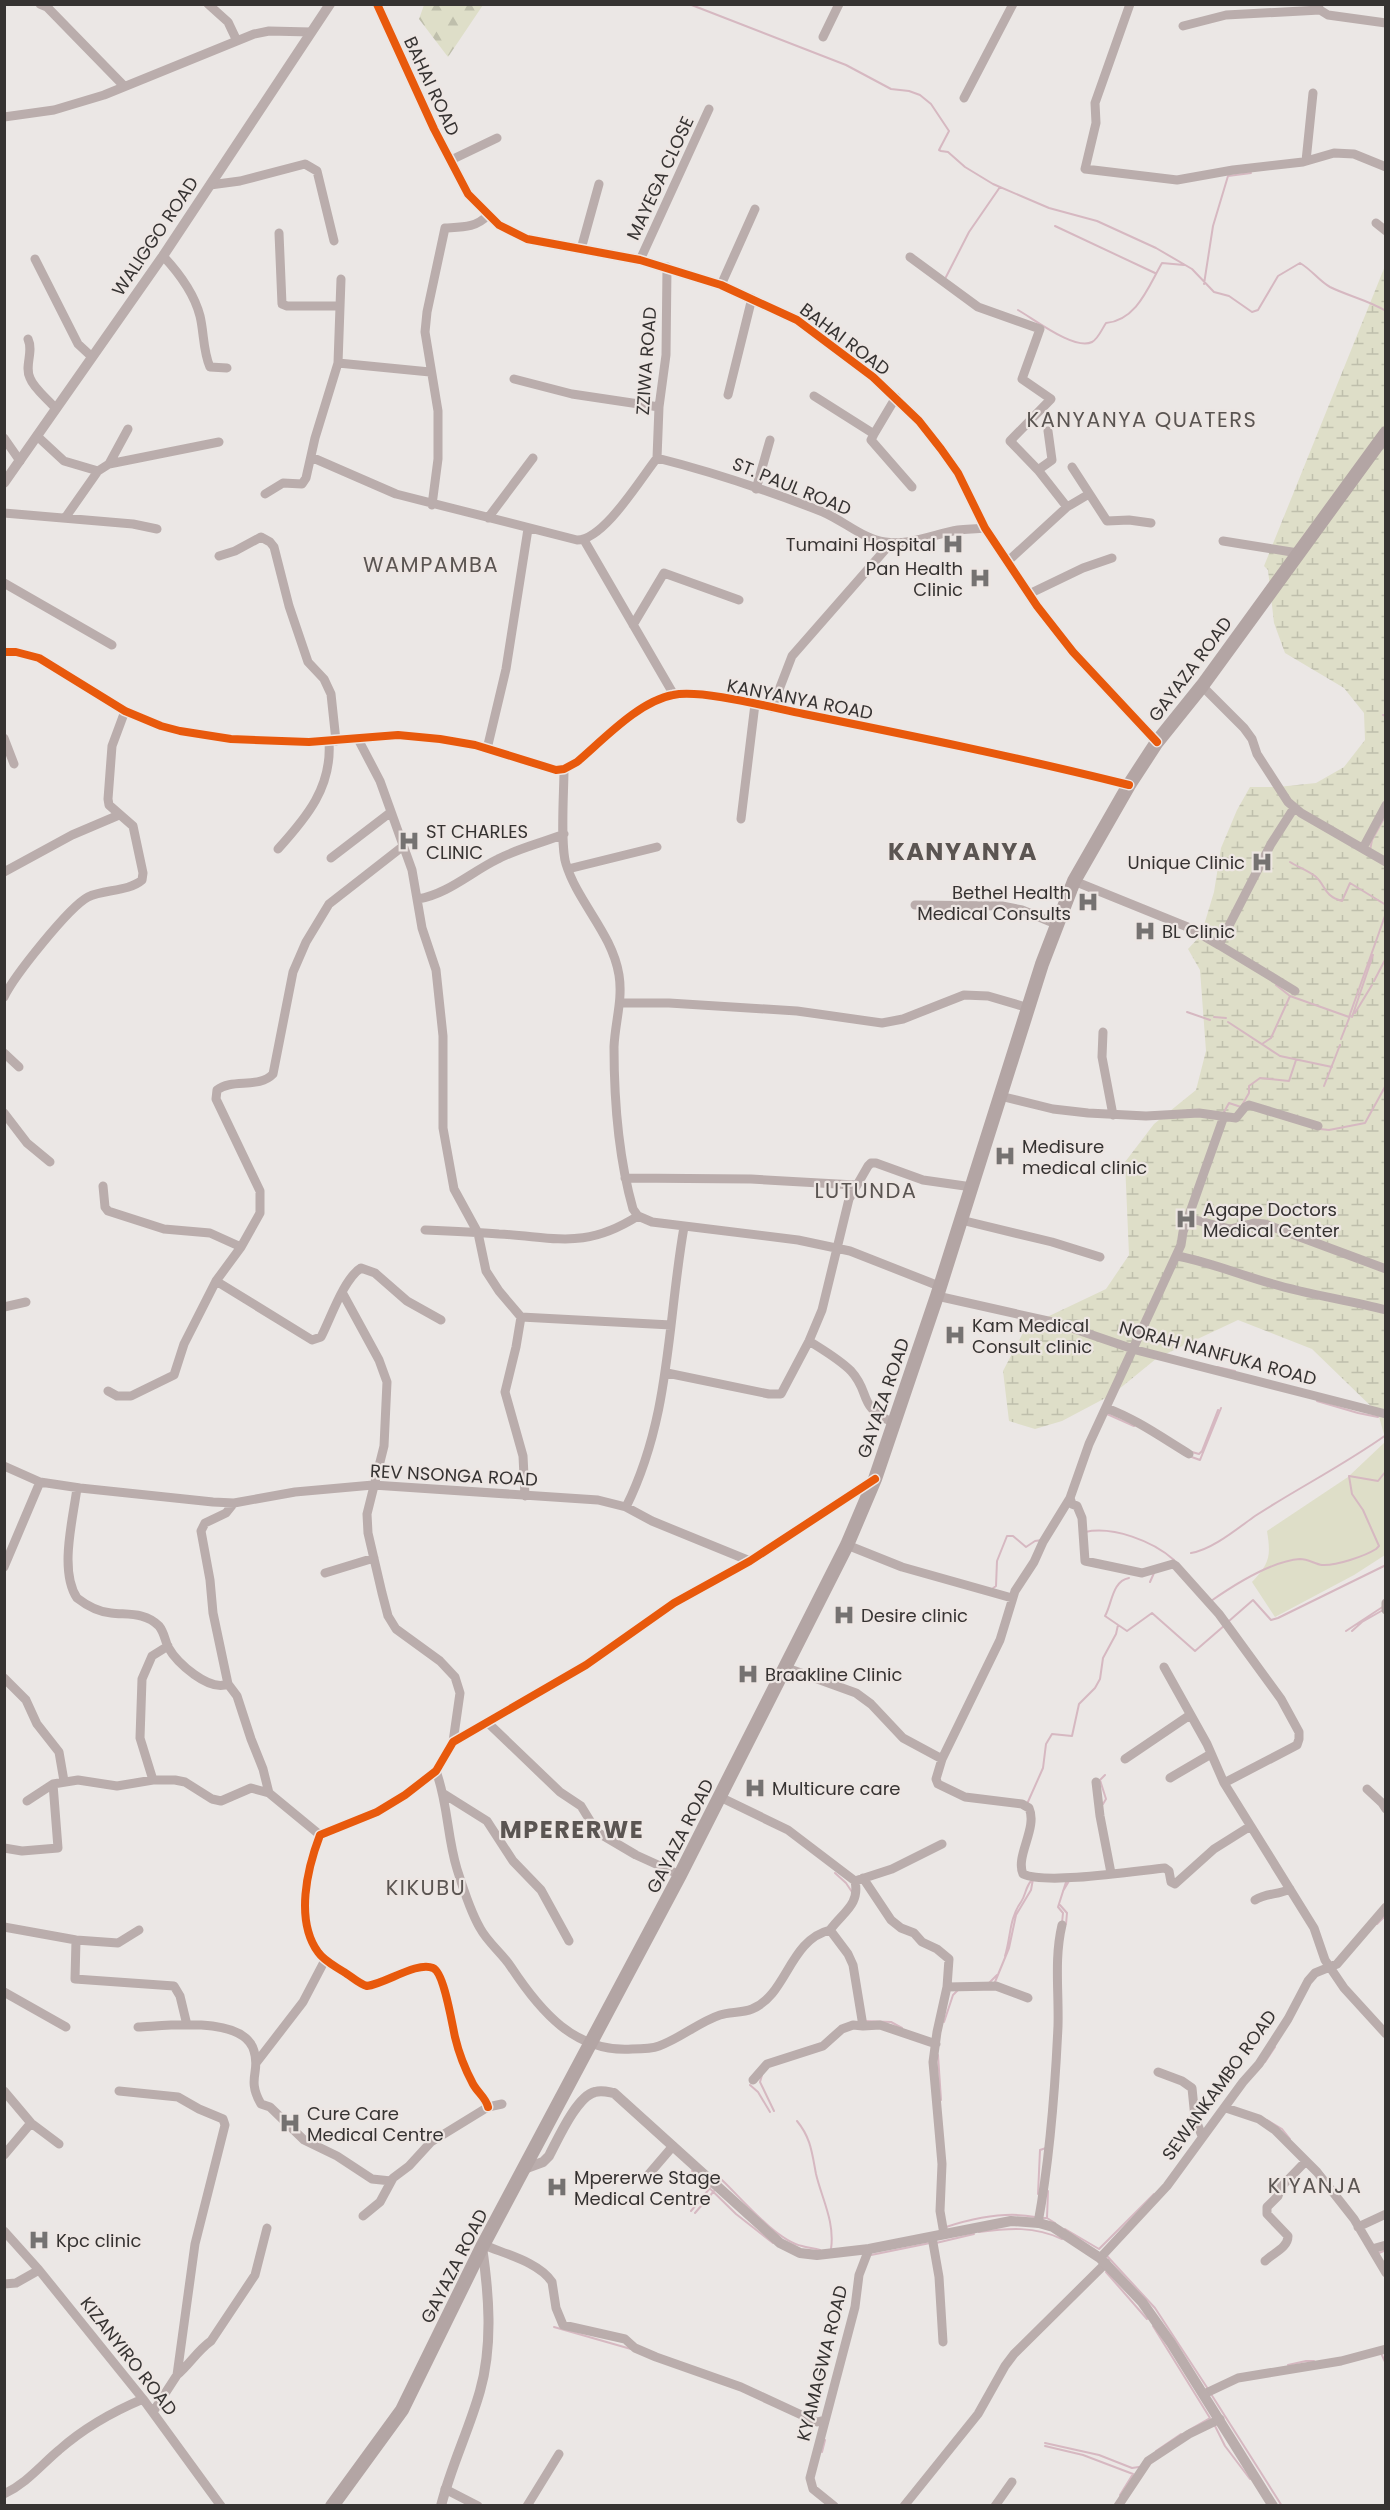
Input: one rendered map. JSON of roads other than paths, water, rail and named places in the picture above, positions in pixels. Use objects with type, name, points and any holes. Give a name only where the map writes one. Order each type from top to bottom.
[{"type":"main road","name":"GAYAZA ROAD","points":[[332,2505],[402,2410],[483,2246],[680,1875],[787,1668],[847,1545],[875,1479],[1056,924],[1074,881],[1129,785],[1157,742],[1202,686],[1384,437]]},
{"type":"street","points":[[40,4],[47,7],[124,86]]},
{"type":"street","points":[[208,4],[228,22],[237,41]]},
{"type":"street","name":"WALIGGO ROAD","points":[[4,483],[163,256],[330,4]]},
{"type":"street","name":"BAHAI ROAD","points":[[377,4],[434,129],[468,194],[488,215],[512,233],[527,239],[640,260],[721,285],[797,320],[873,376],[896,397],[941,449],[958,473],[985,528],[1007,562],[1073,652],[1157,742]]},
{"type":"street","points":[[823,37],[839,4]]},
{"type":"street","points":[[964,98],[1014,4]]},
{"type":"street","points":[[1130,4],[1095,103],[1096,123],[1085,169],[1177,180],[1306,161],[1334,153],[1354,153],[1386,167]]},
{"type":"street","points":[[1183,26],[1226,15],[1319,8],[1328,15],[1345,19],[1386,23]]},
{"type":"street","points":[[4,117],[54,110],[124,86],[254,34],[269,31],[311,32]]},
{"type":"street","points":[[1306,161],[1313,93]]},
{"type":"street","name":"MAYEGA CLOSE","points":[[640,260],[709,109]]},
{"type":"street","points":[[451,160],[497,138]]},
{"type":"street","points":[[210,185],[240,181],[305,164],[312,166],[317,171],[334,241]]},
{"type":"street","points":[[581,249],[599,184]]},
{"type":"street","points":[[721,285],[755,209]]},
{"type":"street","points":[[432,505],[439,446],[438,411],[425,341],[426,322],[445,228],[473,226],[488,215]]},
{"type":"street","points":[[1376,223],[1386,231]]},
{"type":"street","points":[[279,232],[282,304],[287,306],[340,306]]},
{"type":"street","points":[[163,256],[177,271],[200,315],[210,367],[226,368]]},
{"type":"street","points":[[910,257],[978,307],[1041,329],[1022,379],[1051,399],[1010,441],[1038,470],[1067,507]]},
{"type":"street","points":[[35,259],[78,344],[92,357]]},
{"type":"street","name":"ZZIWA ROAD","points":[[657,458],[659,407],[666,355],[667,267]]},
{"type":"street","points":[[265,494],[283,483],[304,482],[338,363],[341,279]]},
{"type":"street","points":[[728,395],[752,298]]},
{"type":"street","points":[[28,339],[31,346],[28,365],[30,379],[56,409]]},
{"type":"street","points":[[338,363],[430,372]]},
{"type":"street","points":[[514,380],[572,394],[659,407]]},
{"type":"street","points":[[814,396],[874,434]]},
{"type":"street","points":[[896,397],[871,440],[912,487]]},
{"type":"street","points":[[109,464],[128,429]]},
{"type":"street","points":[[1038,470],[1052,460],[1048,431]]},
{"type":"street","points":[[37,436],[64,461],[98,471]]},
{"type":"street","points":[[4,438],[20,461]]},
{"type":"street","points":[[756,489],[770,440]]},
{"type":"street","points":[[65,518],[98,471],[109,464],[219,442]]},
{"type":"street","points":[[311,457],[396,494],[432,505],[528,529],[584,540],[612,516],[657,458]]},
{"type":"street","points":[[488,518],[532,458]]},
{"type":"street","name":"ST. PAUL ROAD","points":[[657,458],[707,471],[827,514],[876,540],[891,543]]},
{"type":"street","points":[[1072,467],[1107,521],[1129,520],[1151,524]]},
{"type":"street","points":[[1007,562],[1067,507],[1089,494]]},
{"type":"street","points":[[4,513],[157,529]]},
{"type":"street","points":[[772,708],[792,656],[891,543],[959,530],[985,528]]},
{"type":"street","points":[[487,749],[506,669],[528,529]]},
{"type":"street","points":[[219,556],[235,551],[261,537],[270,542],[274,547],[289,606],[308,662],[324,679],[332,694],[332,741],[328,769],[318,797],[302,824],[278,849]]},
{"type":"street","points":[[584,540],[674,695]]},
{"type":"street","points":[[1223,541],[1298,554]]},
{"type":"street","points":[[1029,594],[1083,568],[1112,558]]},
{"type":"street","points":[[633,626],[664,573],[739,600]]},
{"type":"street","points":[[4,583],[112,645]]},
{"type":"street","points":[[4,652],[27,654],[50,664],[125,711],[161,726],[198,735],[231,739],[332,741],[398,735],[416,736],[458,741],[548,769],[564,769],[564,856],[568,869],[614,957],[619,976],[621,1003],[614,1044],[617,1129],[625,1178],[633,1209],[638,1216],[611,1232],[592,1237],[551,1240],[425,1230]]},
{"type":"street","points":[[1202,686],[1244,728],[1252,739],[1257,754],[1294,808],[1386,862]]},
{"type":"street","name":"KANYANYA ROAD","points":[[564,769],[577,762],[651,703],[674,695],[693,694],[755,704],[1011,756],[1129,785]]},
{"type":"street","points":[[741,819],[755,704]]},
{"type":"street","points":[[4,997],[23,965],[76,906],[94,895],[134,885],[142,880],[143,873],[133,826],[109,805],[112,746],[125,711]]},
{"type":"street","points":[[4,738],[14,764]]},
{"type":"street","points":[[358,739],[374,768],[412,870],[422,928],[436,970],[443,1036],[443,1128],[454,1189],[478,1233],[486,1271],[520,1317],[516,1347],[505,1386],[509,1413],[523,1456],[525,1496]]},
{"type":"street","points":[[1363,848],[1386,805]]},
{"type":"street","points":[[1219,945],[1271,844],[1294,808]]},
{"type":"street","points":[[331,858],[391,812]]},
{"type":"street","points":[[4,872],[72,835],[119,815]]},
{"type":"street","points":[[418,899],[439,894],[480,868],[513,851],[564,834]]},
{"type":"street","points":[[108,1391],[117,1396],[131,1396],[174,1375],[184,1344],[216,1281],[241,1247],[260,1213],[260,1191],[216,1099],[217,1090],[224,1086],[261,1081],[273,1074],[293,972],[306,942],[329,904],[402,847]]},
{"type":"street","points":[[568,869],[657,847]]},
{"type":"street","points":[[1074,881],[1190,927],[1295,991]]},
{"type":"street","points":[[915,905],[1002,906],[1022,910],[1056,924]]},
{"type":"street","points":[[621,1003],[669,1003],[797,1011],[882,1023],[903,1018],[964,995],[988,996],[1029,1008]]},
{"type":"street","points":[[1103,1032],[1102,1057],[1113,1115]]},
{"type":"street","points":[[4,1053],[19,1067]]},
{"type":"street","points":[[1000,1096],[1053,1109],[1113,1115],[1155,1116],[1199,1113],[1236,1118],[1249,1105],[1317,1126]]},
{"type":"street","points":[[4,1113],[27,1143],[50,1162]]},
{"type":"street","points":[[1224,1116],[1177,1256],[1089,1444],[1070,1498],[1012,1598],[1000,1641],[942,1759],[936,1779],[938,1784],[965,1797],[1022,1804],[1030,1810],[1030,1823],[1021,1865],[1023,1874],[1035,1878],[1165,1868],[1169,1871],[1171,1882],[1175,1884],[1214,1849],[1249,1827]]},
{"type":"street","points":[[667,1373],[776,1395],[784,1390],[809,1341],[828,1289],[836,1248],[855,1185],[868,1166],[876,1163],[923,1180],[972,1187]]},
{"type":"street","points":[[625,1178],[751,1179],[855,1185]]},
{"type":"street","points":[[103,1186],[105,1207],[108,1211],[164,1229],[210,1233],[241,1247]]},
{"type":"street","name":"NORAH NANFUKA ROAD","points":[[638,1216],[652,1222],[798,1240],[850,1251],[938,1291],[1057,1323],[1133,1349],[1386,1414]]},
{"type":"street","points":[[1188,1218],[1230,1229],[1254,1223],[1265,1224],[1386,1269]]},
{"type":"street","points":[[961,1220],[1052,1242],[1100,1257]]},
{"type":"street","points":[[626,1507],[649,1451],[667,1373],[684,1227]]},
{"type":"street","points":[[1177,1256],[1208,1262],[1257,1280],[1306,1293],[1386,1310]]},
{"type":"street","points":[[216,1281],[312,1340],[321,1337],[332,1311],[356,1271],[361,1268],[383,1279],[407,1301],[441,1320]]},
{"type":"street","points":[[344,1294],[379,1360],[387,1382],[386,1435],[366,1522],[391,1623],[448,1668],[459,1685],[453,1742],[436,1772],[377,1812],[320,1835],[311,1858],[305,1904],[311,1938],[317,1952],[325,1960],[367,1986],[422,1966],[434,1968],[439,1973],[459,2055],[488,2107]]},
{"type":"street","points":[[4,1307],[26,1302]]},
{"type":"street","points":[[520,1317],[671,1325]]},
{"type":"street","points":[[809,1341],[852,1372],[874,1412],[894,1423]]},
{"type":"street","points":[[1106,1408],[1132,1417],[1139,1425],[1189,1454]]},
{"type":"street","name":"REV NSONGA ROAD","points":[[4,1466],[40,1482],[77,1488],[234,1503],[295,1492],[373,1485],[598,1500],[626,1507],[652,1521],[750,1562]]},
{"type":"street","points":[[453,1742],[586,1665],[674,1603],[750,1562],[875,1479]]},
{"type":"street","points":[[4,1567],[40,1482]]},
{"type":"street","points":[[77,1488],[68,1564],[74,1595],[81,1602],[108,1613],[140,1614],[148,1618],[162,1629],[172,1654],[198,1677],[214,1686],[228,1684]]},
{"type":"street","points":[[1070,1498],[1081,1514],[1084,1561],[1142,1573],[1173,1564],[1176,1566],[1228,1625],[1292,1716],[1299,1736],[1297,1744],[1224,1783]]},
{"type":"street","points":[[234,1503],[226,1513],[205,1523],[201,1531],[213,1612],[228,1684],[237,1696],[269,1792]]},
{"type":"street","points":[[847,1545],[902,1567],[1012,1598]]},
{"type":"street","points":[[325,1573],[374,1558]]},
{"type":"street","points":[[1386,1603],[1386,1610]]},
{"type":"street","points":[[153,1780],[140,1738],[142,1679],[152,1656],[168,1646]]},
{"type":"street","points":[[1164,1667],[1249,1827],[1314,1928],[1329,1966],[1344,1988],[1386,2034]]},
{"type":"street","points":[[787,1668],[856,1693],[871,1704],[903,1738],[942,1759]]},
{"type":"street","points":[[4,1678],[26,1700],[37,1724],[59,1752],[64,1781]]},
{"type":"street","points":[[1125,1759],[1190,1715]]},
{"type":"street","points":[[487,1722],[560,1792],[581,1806],[597,1832],[636,1855],[680,1875]]},
{"type":"street","points":[[1170,1778],[1211,1755]]},
{"type":"street","points":[[436,1772],[444,1794],[450,1843],[457,1869],[479,1927],[542,2011],[565,2030],[591,2044],[625,2050],[657,2046],[720,2015],[752,2009],[770,1994],[807,1940],[820,1932],[830,1930],[843,1912],[855,1901],[859,1879]]},
{"type":"street","points":[[27,1801],[53,1784],[64,1781],[93,1781],[117,1786],[153,1780],[185,1782],[212,1799],[221,1801],[251,1788],[269,1792],[320,1835]]},
{"type":"street","points":[[1096,1782],[1111,1873]]},
{"type":"street","points":[[4,1848],[22,1851],[58,1848],[53,1784]]},
{"type":"street","points":[[1367,1789],[1386,1809]]},
{"type":"street","points":[[444,1794],[487,1821],[513,1862],[541,1890],[569,1941]]},
{"type":"street","points":[[720,1797],[788,1830],[823,1859],[859,1879],[891,1920],[901,1928],[914,1933],[922,1942],[937,1949],[949,1959],[947,1987],[933,2062],[942,2164],[940,2211],[944,2234]]},
{"type":"street","points":[[859,1879],[892,1869],[942,1844]]},
{"type":"street","points":[[1255,1900],[1264,1894],[1279,1894],[1290,1888]]},
{"type":"street","name":"SEWANKAMBO ROAD","points":[[904,2505],[978,2414],[1014,2354],[1103,2260],[1167,2186],[1202,2136],[1271,2048],[1308,1981],[1315,1973],[1337,1964],[1386,1907]]},
{"type":"street","points":[[1038,2223],[1049,2163],[1057,2054],[1056,1980],[1062,1925]]},
{"type":"street","points":[[4,1927],[76,1940],[118,1943],[139,1930]]},
{"type":"street","points":[[830,1930],[848,1954],[853,1965],[862,2026]]},
{"type":"street","points":[[76,1940],[75,1979],[174,1986],[180,1996],[186,2025]]},
{"type":"street","points":[[255,2063],[303,2002],[325,1960]]},
{"type":"street","points":[[947,1987],[996,1986],[1028,1998]]},
{"type":"street","points":[[4,1992],[66,2027]]},
{"type":"street","points":[[138,2027],[186,2025],[231,2029],[238,2033],[252,2045],[255,2063],[253,2091],[261,2104],[270,2107],[304,2140],[337,2156],[372,2179],[391,2181]]},
{"type":"street","points":[[753,2080],[767,2064],[823,2046],[842,2029],[853,2025],[880,2025],[936,2044]]},
{"type":"street","points":[[1158,2072],[1182,2080],[1192,2088],[1195,2118],[1202,2136]]},
{"type":"street","points":[[4,2091],[31,2123],[59,2144]]},
{"type":"street","points":[[119,2091],[184,2098],[199,2109],[223,2119],[225,2125],[195,2244],[177,2375]]},
{"type":"street","points":[[524,2169],[543,2162],[549,2156],[580,2103],[593,2092],[604,2091],[614,2093],[780,2243],[800,2253],[818,2255],[869,2249],[1011,2221],[1038,2223],[1053,2227],[1103,2260],[1142,2302],[1204,2394],[1273,2505]]},
{"type":"street","points":[[363,2216],[380,2202],[391,2181],[431,2142],[488,2107],[502,2104]]},
{"type":"street","points":[[1226,2108],[1259,2119],[1275,2130],[1332,2190],[1359,2227],[1386,2273]]},
{"type":"street","points":[[4,2155],[31,2123]]},
{"type":"street","points":[[650,2174],[673,2146]]},
{"type":"street","points":[[1265,2261],[1286,2246],[1288,2241],[1288,2236],[1268,2214],[1267,2207],[1278,2196],[1281,2187],[1305,2163]]},
{"type":"street","points":[[1359,2227],[1386,2214]]},
{"type":"street","points":[[153,2412],[177,2375],[203,2346],[211,2341],[255,2276],[267,2228]]},
{"type":"street","name":"KIZANYIRO ROAD","points":[[4,2230],[143,2399],[221,2505]]},
{"type":"street","points":[[932,2237],[939,2277],[943,2342]]},
{"type":"street","points":[[1372,2249],[1386,2245]]},
{"type":"street","points":[[441,2505],[480,2390],[486,2358],[488,2296],[483,2246],[535,2267],[549,2278],[552,2282],[559,2320],[563,2325],[625,2339],[635,2348],[681,2368],[741,2387],[817,2422],[825,2420]]},
{"type":"street","name":"KYAMAGWA ROAD","points":[[834,2505],[813,2489],[810,2485],[810,2478],[855,2307],[860,2275],[869,2249]]},
{"type":"street","points":[[4,2284],[16,2283],[39,2270]]},
{"type":"street","points":[[1204,2394],[1238,2378],[1341,2361],[1384,2349],[1386,2360]]},
{"type":"street","points":[[4,2494],[28,2480],[59,2450],[94,2423],[115,2410],[143,2399]]},
{"type":"street","points":[[1118,2505],[1148,2461],[1189,2434],[1220,2419]]},
{"type":"street","points":[[527,2505],[559,2454]]},
{"type":"street","points":[[995,2505],[1012,2482]]},
{"type":"street","points":[[445,2489],[478,2505]]},
{"type":"waterway","points":[[689,4],[846,65],[891,89],[920,95],[931,104],[949,131],[939,150],[948,152],[965,167],[993,184],[1049,208],[1097,221],[1156,248],[1192,269],[1214,292],[1229,296],[1252,312],[1258,310],[1278,276],[1300,263],[1330,287],[1386,311]]},
{"type":"waterway","points":[[1204,284],[1213,226],[1228,176],[1251,173]]},
{"type":"waterway","points":[[946,277],[969,232],[1000,187]]},
{"type":"waterway","points":[[1055,226],[1155,273]]},
{"type":"waterway","points":[[1018,310],[1065,338],[1085,344],[1094,341],[1106,323],[1117,321],[1134,309],[1162,263],[1184,265]]},
{"type":"waterway","points":[[1370,850],[1372,840],[1383,820]]},
{"type":"waterway","points":[[1290,862],[1319,879],[1328,893],[1336,899],[1342,901],[1350,883],[1386,905]]},
{"type":"waterway","points":[[1262,1044],[1271,1038],[1290,996],[1349,1017],[1386,913]]},
{"type":"waterway","points":[[1352,1017],[1373,955]]},
{"type":"waterway","points":[[1374,981],[1386,958]]},
{"type":"waterway","points":[[1276,985],[1290,996]]},
{"type":"waterway","points":[[1355,1013],[1372,985]]},
{"type":"waterway","points":[[1187,1012],[1210,1020]]},
{"type":"waterway","points":[[1341,1039],[1350,1016]]},
{"type":"waterway","points":[[1214,1017],[1226,1018]]},
{"type":"waterway","points":[[1228,1022],[1280,1056],[1332,1067]]},
{"type":"waterway","points":[[1324,1086],[1340,1045]]},
{"type":"waterway","points":[[1224,1112],[1229,1103],[1241,1107],[1249,1093],[1249,1086],[1260,1078],[1289,1081],[1296,1060]]},
{"type":"waterway","points":[[1320,1129],[1329,1130],[1365,1123],[1386,1085]]},
{"type":"waterway","points":[[1217,1367],[1235,1371]]},
{"type":"waterway","points":[[1317,1401],[1378,1417]]},
{"type":"waterway","points":[[1189,1456],[1200,1460],[1221,1408]]},
{"type":"waterway","points":[[1192,1452],[1199,1454],[1202,1451],[1218,1410]]},
{"type":"waterway","points":[[1107,1414],[1134,1426]]},
{"type":"waterway","points":[[1191,1553],[1216,1543],[1255,1516],[1386,1435]]},
{"type":"waterway","points":[[1211,1601],[1242,1581],[1277,1564],[1300,1559],[1322,1565],[1335,1564],[1376,1549],[1379,1546],[1363,1510],[1352,1494],[1349,1476],[1378,1481],[1386,1471]]},
{"type":"waterway","points":[[1085,1532],[1120,1533],[1144,1541],[1174,1560]]},
{"type":"waterway","points":[[992,1589],[996,1586],[997,1561],[1007,1536],[1013,1536],[1026,1547],[1035,1541],[1042,1540]]},
{"type":"waterway","points":[[1229,1621],[1253,1600],[1271,1620],[1278,1618],[1386,1565]]},
{"type":"waterway","points":[[1150,1582],[1154,1573]]},
{"type":"waterway","points":[[1129,1578],[1123,1580],[1116,1588],[1105,1616],[1127,1631],[1152,1613],[1195,1651],[1225,1625]]},
{"type":"waterway","points":[[1346,1631],[1384,1606]]},
{"type":"waterway","points":[[1352,1631],[1362,1622],[1383,1610],[1386,1615]]},
{"type":"waterway","points":[[1027,1804],[1043,1768],[1046,1744],[1052,1734],[1072,1736],[1079,1704],[1095,1688],[1100,1679],[1103,1658],[1116,1634],[1118,1625]]},
{"type":"waterway","points":[[1103,1804],[1106,1799],[1100,1780],[1105,1775]]},
{"type":"waterway","points":[[835,1873],[852,1892]]},
{"type":"waterway","points":[[995,1982],[1009,1948],[1016,1915],[1031,1890],[1033,1879]]},
{"type":"waterway","points":[[1005,1956],[1014,1915],[1031,1881]]},
{"type":"waterway","points":[[1063,1891],[1069,1881]]},
{"type":"waterway","points":[[1062,1923],[1063,1913],[1058,1907],[1066,1882]]},
{"type":"waterway","points":[[1060,1905],[1067,1913],[1066,1924]]},
{"type":"waterway","points":[[1377,1924],[1386,1915]]},
{"type":"waterway","points":[[988,1984],[997,1975]]},
{"type":"waterway","points":[[944,2022],[953,1995],[958,1990]]},
{"type":"waterway","points":[[864,2021],[891,2022],[902,2028]]},
{"type":"waterway","points":[[1265,2062],[1275,2047]]},
{"type":"waterway","points":[[938,2055],[941,2100]]},
{"type":"waterway","points":[[762,2075],[760,2082],[774,2111]]},
{"type":"waterway","points":[[750,2085],[758,2092],[770,2112]]},
{"type":"waterway","points":[[1267,2120],[1282,2129],[1290,2139]]},
{"type":"waterway","points":[[797,2121],[810,2146],[830,2220],[831,2249]]},
{"type":"waterway","points":[[1038,2194],[1040,2150],[1046,2148]]},
{"type":"waterway","points":[[692,2171],[736,2214],[773,2243]]},
{"type":"waterway","points":[[722,2180],[781,2236],[802,2246],[820,2250]]},
{"type":"waterway","points":[[691,2211],[710,2188]]},
{"type":"waterway","points":[[695,2213],[714,2191]]},
{"type":"waterway","points":[[1047,2218],[1048,2191]]},
{"type":"waterway","points":[[1065,2229],[1099,2249],[1154,2194]]},
{"type":"waterway","points":[[946,2227],[990,2216],[1035,2217]]},
{"type":"waterway","points":[[1041,2218],[1047,2218],[1055,2223]]},
{"type":"waterway","points":[[979,2232],[1021,2229],[1041,2232],[1062,2239]]},
{"type":"waterway","points":[[936,2243],[974,2234]]},
{"type":"waterway","points":[[871,2255],[930,2243]]},
{"type":"waterway","points":[[1379,2253],[1386,2250]]},
{"type":"waterway","points":[[1107,2256],[1155,2308],[1208,2389]]},
{"type":"waterway","points":[[1106,2272],[1147,2319]]},
{"type":"waterway","points":[[1153,2326],[1210,2418],[1189,2430]]},
{"type":"waterway","points":[[554,2327],[631,2349]]},
{"type":"waterway","points":[[1381,2353],[1386,2364]]},
{"type":"waterway","points":[[1288,2365],[1314,2361]]},
{"type":"waterway","points":[[1211,2394],[1282,2506]]},
{"type":"waterway","points":[[1214,2424],[1225,2446],[1250,2479]]},
{"type":"waterway","points":[[1156,2451],[1181,2434]]},
{"type":"waterway","points":[[822,2452],[825,2440]]},
{"type":"waterway","points":[[1045,2443],[1099,2455],[1132,2468],[1139,2467]]},
{"type":"waterway","points":[[1045,2446],[1083,2455],[1133,2474],[1120,2495]]},
{"type":"place","name":"Tumaini Hospital","points":[[953,544]]},
{"type":"place","name":"Pan Health Clinic","points":[[980,578]]},
{"type":"place","name":"ST CHARLES CLINIC","points":[[409,841]]},
{"type":"place","name":"Unique Clinic","points":[[1262,862]]},
{"type":"place","name":"Bethel Health Medical Consults","points":[[1088,902]]},
{"type":"place","name":"BL Clinic","points":[[1145,931]]},
{"type":"place","name":"Medisure medical clinic","points":[[1005,1156]]},
{"type":"place","name":"Agape Doctors Medical Center","points":[[1186,1219]]},
{"type":"place","name":"Kam Medical Consult clinic","points":[[955,1335]]},
{"type":"place","name":"Desire clinic","points":[[844,1615]]},
{"type":"place","name":"Braakline Clinic","points":[[748,1674]]},
{"type":"place","name":"Multicure care","points":[[755,1788]]},
{"type":"place","name":"Cure Care Medical Centre","points":[[290,2123]]},
{"type":"place","name":"Mpererwe Stage Medical Centre","points":[[557,2187]]},
{"type":"place","name":"Kpc clinic","points":[[39,2240]]},
{"type":"district","name":"KANYANYA QUATERS","points":[[1142,419]]},
{"type":"district","name":"WAMPAMBA","points":[[431,564]]},
{"type":"district","name":"KANYANYA","points":[[963,851]]},
{"type":"district","name":"LUTUNDA","points":[[866,1190]]},
{"type":"district","name":"MPERERWE","points":[[572,1829]]},
{"type":"district","name":"KIKUBU","points":[[426,1887]]},
{"type":"district","name":"KIYANJA","points":[[1315,2185]]}]
